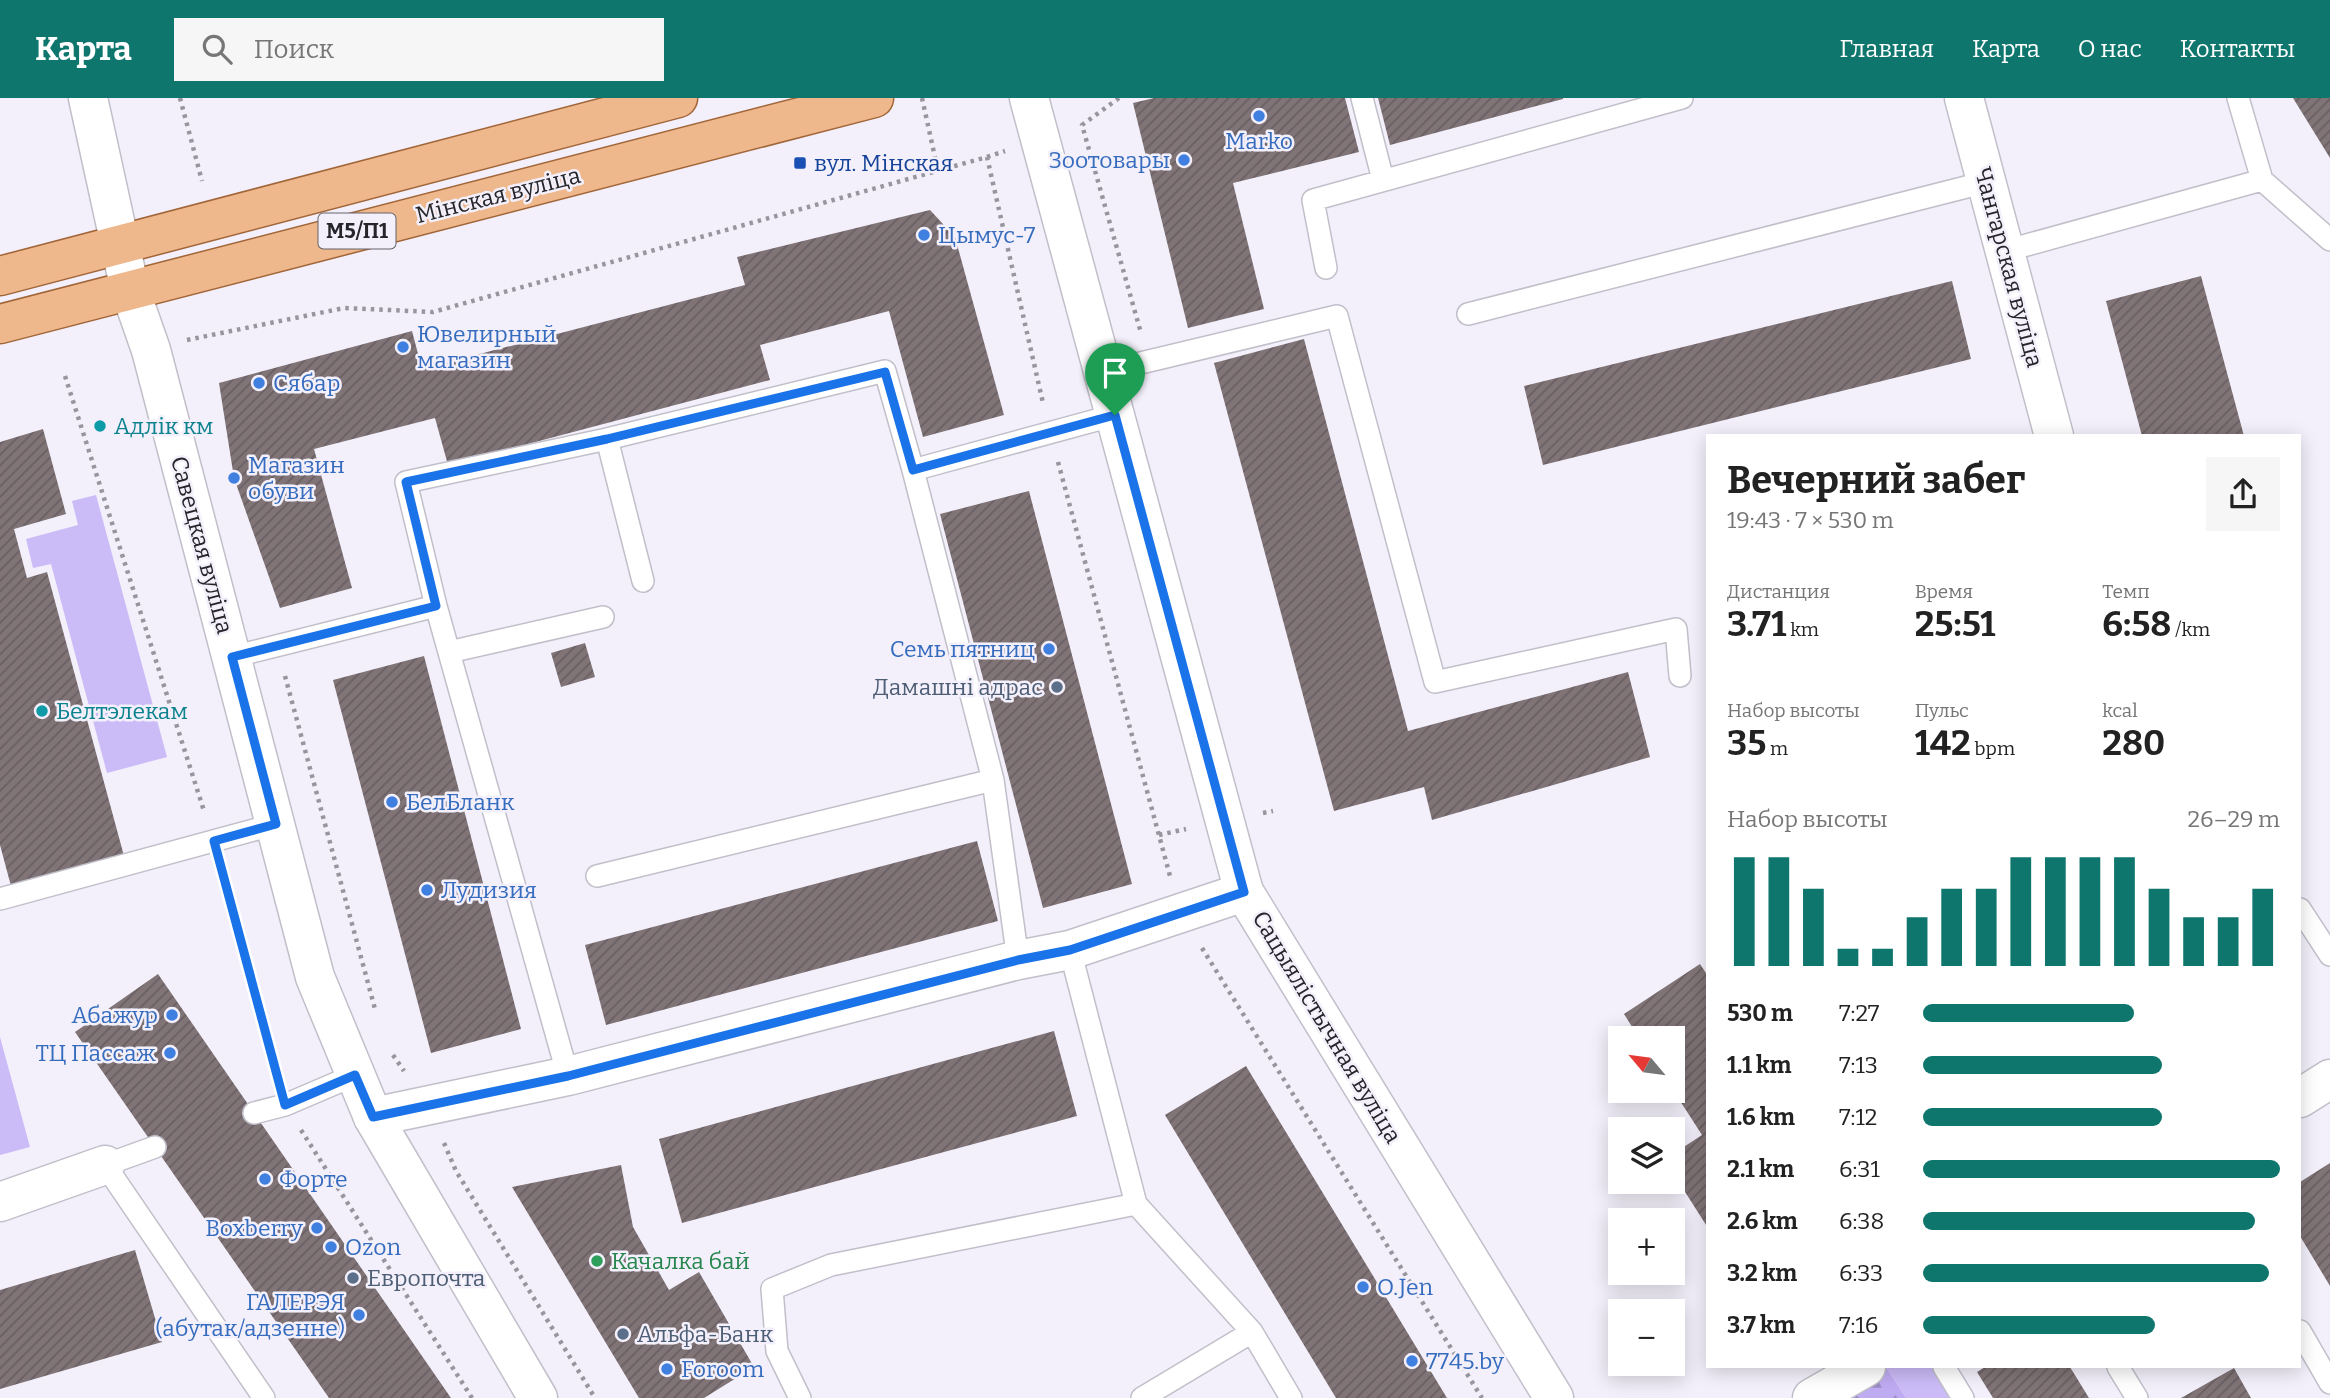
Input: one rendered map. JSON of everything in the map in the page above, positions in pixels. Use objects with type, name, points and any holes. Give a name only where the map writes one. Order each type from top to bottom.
[{"type":"main road","name":"Мінская вуліца","points":[[0,276],[678,98]]},
{"type":"main road","name":"Мінская вуліца","points":[[0,324],[874,98]]},
{"type":"street","name":"Савецкая вуліца","points":[[88,98],[130,290],[151,350],[315,977],[373,1117],[538,1398]]},
{"type":"street","name":"Сацыялістычная вуліца","points":[[1029,98],[1244,892],[1552,1397]]},
{"type":"street","name":"Чангарская вуліца","points":[[1964,98],[2053,434]]},
{"type":"street","points":[[373,1117],[568,1076],[1018,960],[1070,950],[1244,892]]},
{"type":"street","points":[[2301,1097],[2330,1079]]},
{"type":"street","points":[[0,1202],[105,1165]]},
{"type":"street","points":[[1812,1398],[1864,1368]]},
{"type":"lane","points":[[1362,98],[1383,180]]},
{"type":"lane","points":[[1326,268],[1313,200],[1682,98]]},
{"type":"lane","points":[[2238,98],[2262,180],[2330,240]]},
{"type":"lane","points":[[2005,251],[2262,180]]},
{"type":"lane","points":[[1468,314],[1986,181]]},
{"type":"lane","points":[[1103,372],[1337,316],[1435,682],[1676,629],[1680,676]]},
{"type":"lane","points":[[568,1076],[436,606],[406,482],[607,439],[885,372],[993,780],[1018,960]]},
{"type":"lane","points":[[913,470],[1115,415]]},
{"type":"lane","points":[[607,439],[643,581]]},
{"type":"lane","points":[[232,657],[436,606]]},
{"type":"lane","points":[[449,652],[603,617]]},
{"type":"lane","points":[[597,876],[993,780]]},
{"type":"lane","points":[[0,900],[276,824]]},
{"type":"lane","points":[[2301,911],[2330,955]]},
{"type":"lane","points":[[1070,950],[1136,1204],[1252,1332],[1292,1398]]},
{"type":"lane","points":[[254,1113],[285,1105],[355,1075]]},
{"type":"lane","points":[[155,1147],[105,1165],[264,1398]]},
{"type":"lane","points":[[800,1398],[777,1351],[772,1289],[831,1265],[1136,1204]]},
{"type":"lane","points":[[1142,1398],[1252,1332]]},
{"type":"lane","points":[[2301,1333],[2330,1383]]},
{"type":"lane","points":[[1945,1368],[1963,1398]]},
{"type":"lane","points":[[2119,1368],[2137,1398]]},
{"type":"path","points":[[180,98],[202,181]]},
{"type":"path","points":[[922,98],[938,171]]},
{"type":"path","points":[[1119,98],[1082,124],[1149,361]]},
{"type":"path","points":[[180,341],[344,308],[433,312],[987,157],[1051,433],[1181,913],[1482,1398]]},
{"type":"path","points":[[65,376],[214,841],[285,1105],[472,1398]]},
{"type":"path","points":[[276,646],[376,1014]]},
{"type":"path","points":[[390,1051],[427,1106],[457,1171],[595,1398]]},
{"type":"shaded area","points":[[96,495],[167,757],[107,773],[51,564],[33,568],[26,539],[78,525],[72,501]]},
{"type":"shaded area","points":[[0,1037],[30,1147],[0,1155]]},
{"type":"shaded area","points":[[1887,1368],[1945,1368],[1963,1398],[1906,1398]]},
{"type":"green space","points":[[1864,1368],[1887,1368],[1906,1398],[1812,1398]]},
{"type":"building","points":[[1154,98],[1345,98],[1359,152],[1233,183],[1264,309],[1188,328],[1133,103]]},
{"type":"building","points":[[1378,98],[1563,98],[1563,99],[1390,145]]},
{"type":"building","points":[[2293,98],[2330,98],[2330,158]]},
{"type":"building","points":[[930,210],[955,237],[1004,415],[923,437],[889,311],[760,345],[770,380],[448,465],[435,418],[314,449],[352,588],[280,608],[234,478],[219,383],[412,331],[422,369],[745,285],[737,257]]},
{"type":"building","points":[[2201,276],[2243,434],[2141,434],[2106,301]]},
{"type":"building","points":[[1952,281],[1971,359],[1543,465],[1524,386]]},
{"type":"building","points":[[1304,339],[1408,731],[1628,672],[1650,757],[1432,820],[1424,787],[1334,811],[1214,363]]},
{"type":"building","name":"Белтэлекам","points":[[43,429],[66,514],[14,529],[27,578],[47,572],[124,856],[11,886],[0,845],[0,442]]},
{"type":"building","points":[[1029,491],[1132,884],[1043,908],[940,514]]},
{"type":"building","points":[[585,643],[595,677],[561,687],[551,653]]},
{"type":"building","points":[[424,656],[521,1029],[431,1053],[333,680]]},
{"type":"building","points":[[977,841],[998,921],[606,1025],[585,945]]},
{"type":"building","points":[[1700,964],[1706,973],[1706,1225],[1685,1192],[1685,1146],[1702,1135],[1681,1103],[1685,1103],[1685,1026],[1632,1026],[1624,1014]]},
{"type":"building","points":[[158,974],[451,1398],[329,1398],[75,1032]]},
{"type":"building","points":[[1054,1031],[1077,1116],[682,1223],[659,1139]]},
{"type":"building","points":[[1246,1066],[1447,1398],[1336,1398],[1165,1115]]},
{"type":"building","points":[[2330,1163],[2330,1286],[2301,1238],[2301,1181]]},
{"type":"building","points":[[621,1165],[633,1227],[669,1290],[699,1272],[754,1367],[704,1398],[639,1398],[512,1187]]},
{"type":"building","points":[[135,1250],[162,1342],[0,1389],[0,1290]]},
{"type":"building","points":[[1983,1368],[2071,1368],[2089,1398],[1993,1398],[1977,1372]]},
{"type":"building","points":[[2234,1368],[2251,1398],[2181,1398]]},
{"type":"place","name":"Marko","points":[[1259,116]]},
{"type":"place","name":"Зоотовары","points":[[1184,160]]},
{"type":"place","name":"вул. Мінская","points":[[800,163]]},
{"type":"place","name":"Цымус-7","points":[[924,235]]},
{"type":"place","name":"Ювелирный магазин","points":[[403,347]]},
{"type":"place","name":"Сябар","points":[[259,383]]},
{"type":"place","name":"Адлік км","points":[[100,426]]},
{"type":"place","name":"Магазин обуви","points":[[234,478]]},
{"type":"place","name":"Семь пятниц","points":[[1049,649]]},
{"type":"place","name":"Дамашні адрас","points":[[1057,687]]},
{"type":"place","name":"Белтэлекам","points":[[42,711]]},
{"type":"place","name":"БелБланк","points":[[392,802]]},
{"type":"place","name":"Лудизия","points":[[427,890]]},
{"type":"place","name":"Абажур","points":[[172,1015]]},
{"type":"place","name":"ТЦ Пассаж","points":[[170,1053]]},
{"type":"place","name":"Форте","points":[[265,1179]]},
{"type":"place","name":"Boxberry","points":[[317,1228]]},
{"type":"place","name":"Ozon","points":[[331,1247]]},
{"type":"place","name":"Качалка бай","points":[[597,1261]]},
{"type":"place","name":"Европочта","points":[[353,1278]]},
{"type":"place","name":"O.Jen","points":[[1363,1287]]},
{"type":"place","name":"ГАЛЕРЭЯ (абутак/адзенне)","points":[[359,1315]]},
{"type":"place","name":"Альфа-Банк","points":[[623,1334]]},
{"type":"place","name":"7745.by","points":[[1412,1361]]},
{"type":"place","name":"Foroom","points":[[667,1369]]},
{"type":"route","points":[[885,372],[913,470],[1115,415],[1244,892],[1070,950],[1018,960],[568,1076],[373,1117],[355,1075],[285,1105],[214,841],[276,824],[232,657],[436,606],[406,482],[607,439],[885,372]]}]
